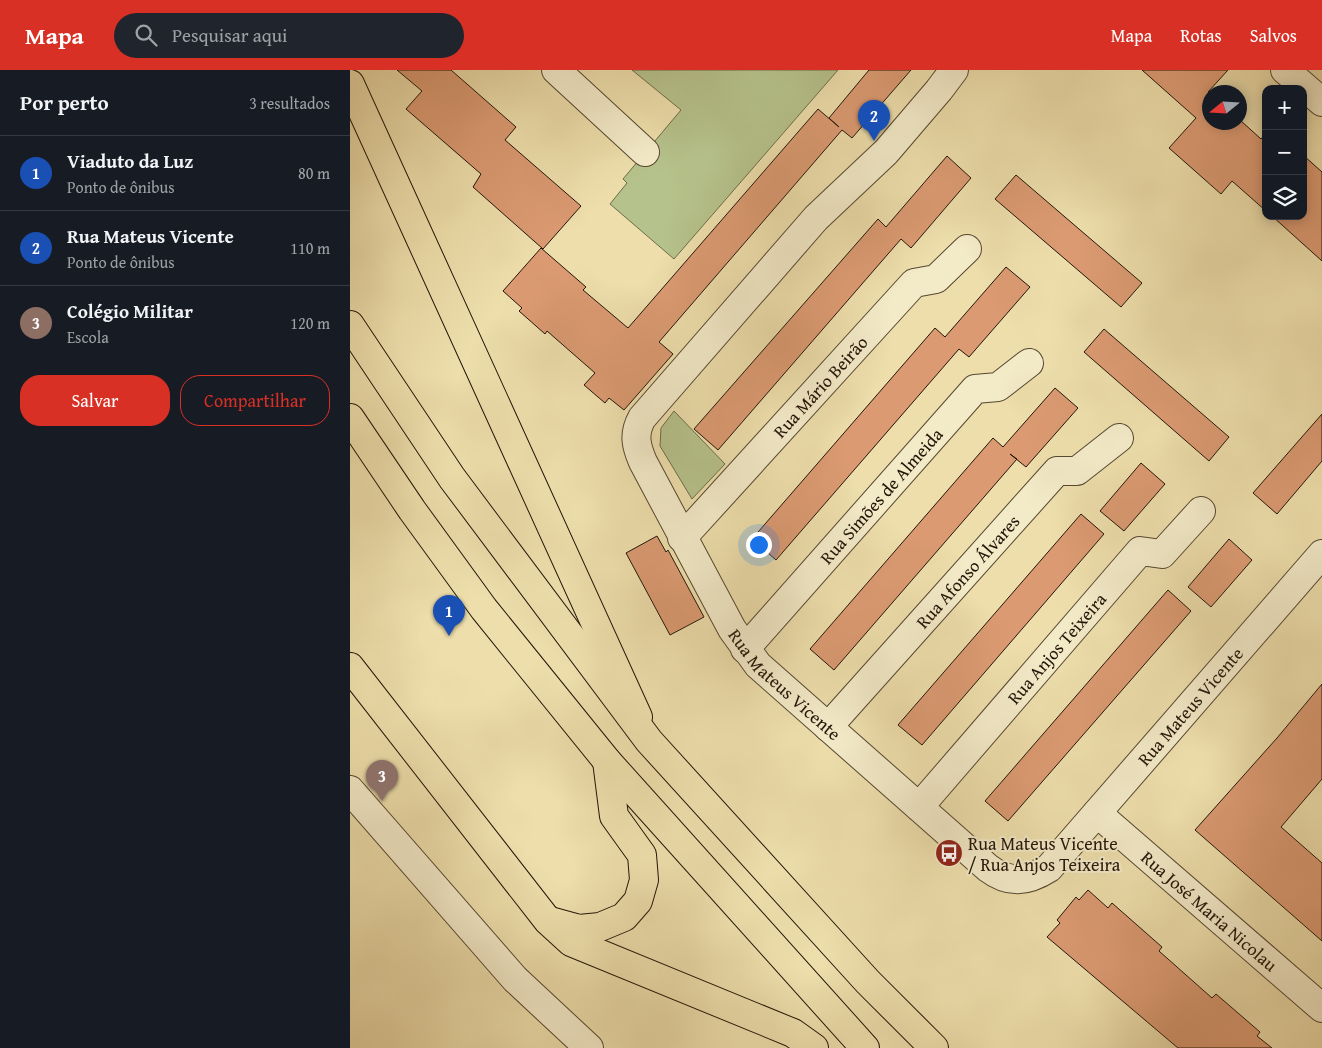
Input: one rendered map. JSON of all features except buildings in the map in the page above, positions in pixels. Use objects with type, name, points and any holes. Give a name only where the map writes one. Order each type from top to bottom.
[{"type":"main road","points":[[350,84],[649,741]]},
{"type":"main road","points":[[350,325],[452,478],[649,741],[868,982],[934,1048]]},
{"type":"main road","points":[[350,418],[412,510],[484,609],[606,761],[865,1048]]},
{"type":"main road","points":[[350,667],[548,921],[571,942],[794,1033],[814,1048]]},
{"type":"main road","points":[[548,921],[579,929],[600,927],[624,917],[638,901],[644,880],[642,855],[614,816],[606,761]]},
{"type":"street","points":[[556,70],[645,152]]},
{"type":"street","points":[[1285,70],[1322,102]]},
{"type":"street","name":"Rua Mateus Vicente","points":[[946,80],[886,152],[816,218],[642,418],[637,427],[635,439],[638,451],[682,538],[745,649],[758,665],[988,868],[998,876],[1010,879],[1024,879],[1037,875],[1049,868],[1322,554]]},
{"type":"street","name":"Rua Mário Beirão","points":[[682,538],[914,283],[936,279],[967,249]]},
{"type":"street","name":"Rua Simões de Almeida","points":[[745,649],[974,389],[998,387],[1029,363]]},
{"type":"street","name":"Rua Afonso Álvares","points":[[828,727],[1057,471],[1077,472],[1119,438]]},
{"type":"street","name":"Rua Anjos Teixeira","points":[[919,807],[1140,551],[1162,554],[1201,511]]},
{"type":"street","points":[[350,790],[515,979],[589,1048]]},
{"type":"street","name":"Rua José Maria Nicolau","points":[[1097,813],[1322,1008]]},
{"type":"green space","points":[[632,70],[838,70],[674,259],[610,204],[627,183],[623,179],[681,110]]},
{"type":"green space","points":[[674,411],[725,464],[692,499],[660,446],[661,428]]},
{"type":"place","name":"Rua Mateus Vicente","points":[[874,141]]},
{"type":"place","name":"Viaduto da Luz","points":[[449,636]]},
{"type":"place","name":"Colégio Militar","points":[[382,801]]},
{"type":"place","name":"Rua Mateus Vicente / Rua Anjos Teixeira","points":[[949,853]]}]
